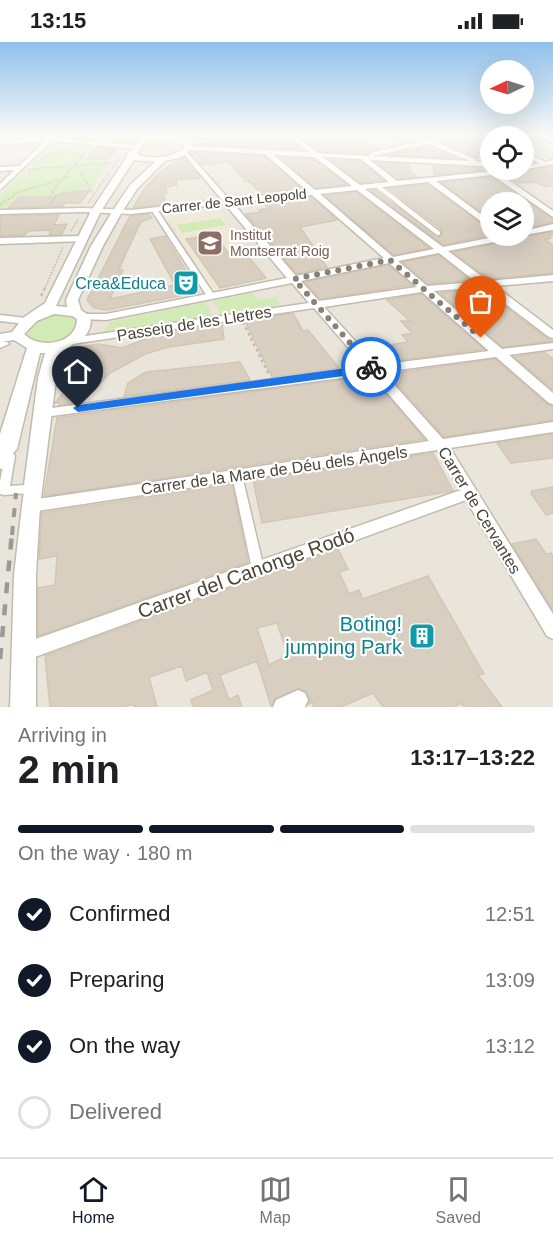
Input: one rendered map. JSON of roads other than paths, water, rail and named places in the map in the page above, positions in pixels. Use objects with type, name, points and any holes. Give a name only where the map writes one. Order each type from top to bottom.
[{"type":"street","points":[[1,343],[17,335],[26,321],[50,305],[81,239],[124,167]]},
{"type":"street","points":[[23,707],[25,575],[31,506],[52,355],[82,332],[86,324],[72,300],[97,246],[117,212],[133,187],[154,167]]},
{"type":"street","name":"Carrer de Cervantes","points":[[202,167],[294,279],[441,445],[553,630]]},
{"type":"street","points":[[284,167],[553,400]]},
{"type":"street","points":[[332,167],[553,335]]},
{"type":"street","points":[[375,167],[395,183]]},
{"type":"street","points":[[0,169],[23,168]]},
{"type":"street","points":[[0,188],[23,168]]},
{"type":"street","name":"Carrer de Sant Leopold","points":[[0,212],[117,212],[359,188],[480,170]]},
{"type":"street","points":[[428,179],[480,218]]},
{"type":"street","points":[[506,180],[553,215]]},
{"type":"street","name":"Passeig de les Lletres","points":[[155,212],[209,292]]},
{"type":"street","points":[[534,231],[553,227]]},
{"type":"street","points":[[0,241],[81,239]]},
{"type":"street","name":"Passeig de les Lletres","points":[[80,314],[106,317],[480,242]]},
{"type":"street","name":"Passeig de les Lletres","points":[[66,343],[423,289],[553,278]]},
{"type":"street","points":[[41,313],[54,310],[80,314]]},
{"type":"street","points":[[0,318],[26,321]]},
{"type":"street","points":[[17,335],[24,344],[34,347],[66,343]]},
{"type":"street","points":[[44,413],[553,346]]},
{"type":"street","points":[[5,459],[9,449],[12,448],[36,351],[49,350],[29,489],[4,491],[5,459],[34,347]]},
{"type":"street","name":"Carrer de la Mare de Déu dels Àngels","points":[[31,506],[553,427]]},
{"type":"street","points":[[237,476],[258,569]]},
{"type":"street","name":"Carrer del Canonge Rodó","points":[[24,652],[469,493]]},
{"type":"lane","points":[[376,185],[438,232]]},
{"type":"railway","points":[[12,535],[16,493]]},
{"type":"railway","points":[[0,659],[12,533]]},
{"type":"place","name":"Institut Montserrat Roig","points":[[210,243]]},
{"type":"place","name":"Crea&Educa","points":[[186,283]]},
{"type":"place","name":"Boting! jumping Park","points":[[422,636]]}]
